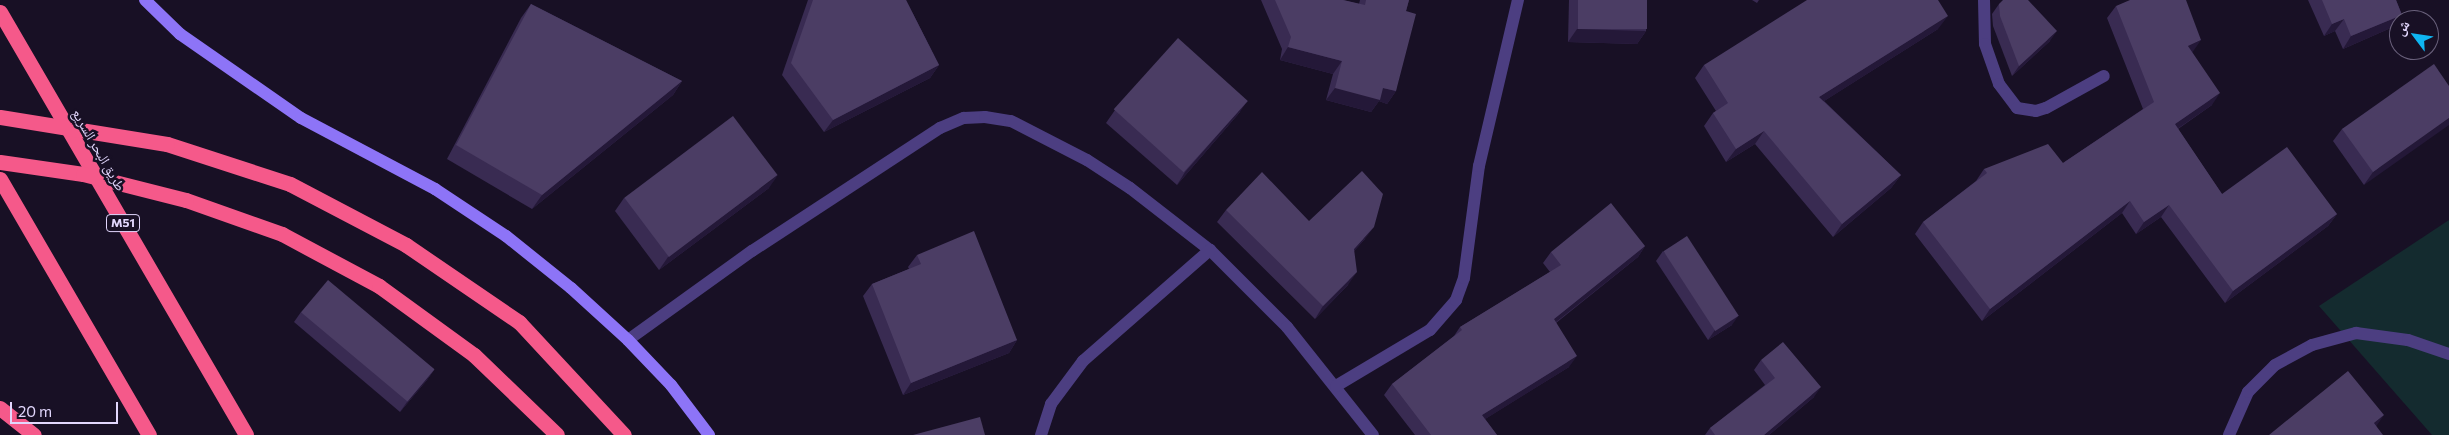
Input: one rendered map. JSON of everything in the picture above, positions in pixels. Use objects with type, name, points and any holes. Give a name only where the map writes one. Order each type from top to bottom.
[{"type":"highway","name":"طريق البحر السريع","points":[[0,12],[246,435]]},
{"type":"highway","points":[[0,117],[167,144],[290,184],[406,245],[519,322],[624,435]]},
{"type":"highway","points":[[0,162],[84,174],[186,200],[282,234],[379,286],[474,355],[557,435]]},
{"type":"highway","points":[[0,179],[149,435]]},
{"type":"highway","points":[[0,408],[34,435]]},
{"type":"street","points":[[145,0],[187,39],[293,113],[435,189],[506,236],[571,288],[628,340],[671,385],[709,435]]},
{"type":"street","points":[[1336,386],[1430,330],[1456,300],[1464,278],[1479,166],[1518,0]]},
{"type":"street","points":[[1984,0],[1985,44],[1999,84],[2017,108],[2036,111],[2046,108],[2104,76]]},
{"type":"street","points":[[628,340],[752,251],[940,128],[964,118],[1011,121],[1043,136],[1130,188],[1210,250],[1287,327],[1336,386],[1373,435]]},
{"type":"street","points":[[1042,435],[1051,404],[1083,361],[1210,250]]},
{"type":"street","points":[[2229,435],[2248,392],[2275,365],[2312,345],[2356,332],[2408,340],[2449,354]]},
{"type":"green space","points":[[2449,220],[2449,435],[2432,435],[2319,306]]},
{"type":"building","points":[[813,0],[906,0],[939,65],[833,120],[791,63]]},
{"type":"building","points":[[1275,0],[1343,0],[1365,5],[1366,0],[1409,0],[1406,11],[1416,14],[1396,91],[1383,88],[1380,100],[1335,88],[1342,61],[1288,47],[1291,37]]},
{"type":"building","points":[[1578,0],[1647,0],[1647,29],[1578,29]]},
{"type":"building","points":[[1807,0],[1938,0],[1948,16],[1819,97],[1901,175],[1842,224],[1764,131],[1736,149],[1713,113],[1728,103],[1704,65]]},
{"type":"building","points":[[2003,0],[2028,0],[2057,31],[2019,66],[2000,16],[1999,4]]},
{"type":"building","points":[[2130,0],[2186,0],[2201,40],[2188,46],[2220,93],[2175,124],[2222,194],[2287,147],[2337,214],[2233,291],[2169,205],[2144,222],[2130,201],[1990,309],[1923,222],[1987,173],[1984,169],[2048,144],[2063,163],[2154,102],[2116,6]]},
{"type":"building","points":[[2322,0],[2396,0],[2400,10],[2389,10],[2389,20],[2351,36],[2344,19],[2332,24]]},
{"type":"building","points":[[531,4],[682,81],[542,195],[456,145]]},
{"type":"building","points":[[1178,38],[1248,101],[1184,172],[1114,109]]},
{"type":"building","points":[[2434,64],[2449,86],[2449,118],[2373,172],[2342,129]]},
{"type":"building","points":[[733,116],[778,175],[669,257],[624,198]]},
{"type":"building","points":[[1362,171],[1383,194],[1374,227],[1354,249],[1357,272],[1323,306],[1226,210],[1262,172],[1309,221]]},
{"type":"building","points":[[1611,203],[1645,246],[1554,319],[1577,356],[1482,415],[1497,435],[1431,435],[1392,384],[1462,330],[1460,327],[1561,265],[1551,252]]},
{"type":"building","points":[[974,231],[1017,340],[911,383],[872,284],[921,264],[917,255]]},
{"type":"building","points":[[1687,236],[1739,316],[1715,331],[1664,251]]},
{"type":"building","points":[[328,280],[434,369],[407,402],[301,312]]},
{"type":"building","points":[[1783,342],[1821,387],[1764,435],[1715,435],[1710,428],[1775,378],[1761,360]]},
{"type":"building","points":[[2348,371],[2384,415],[2374,423],[2383,435],[2269,435]]},
{"type":"building","points":[[980,417],[985,435],[913,435]]}]
